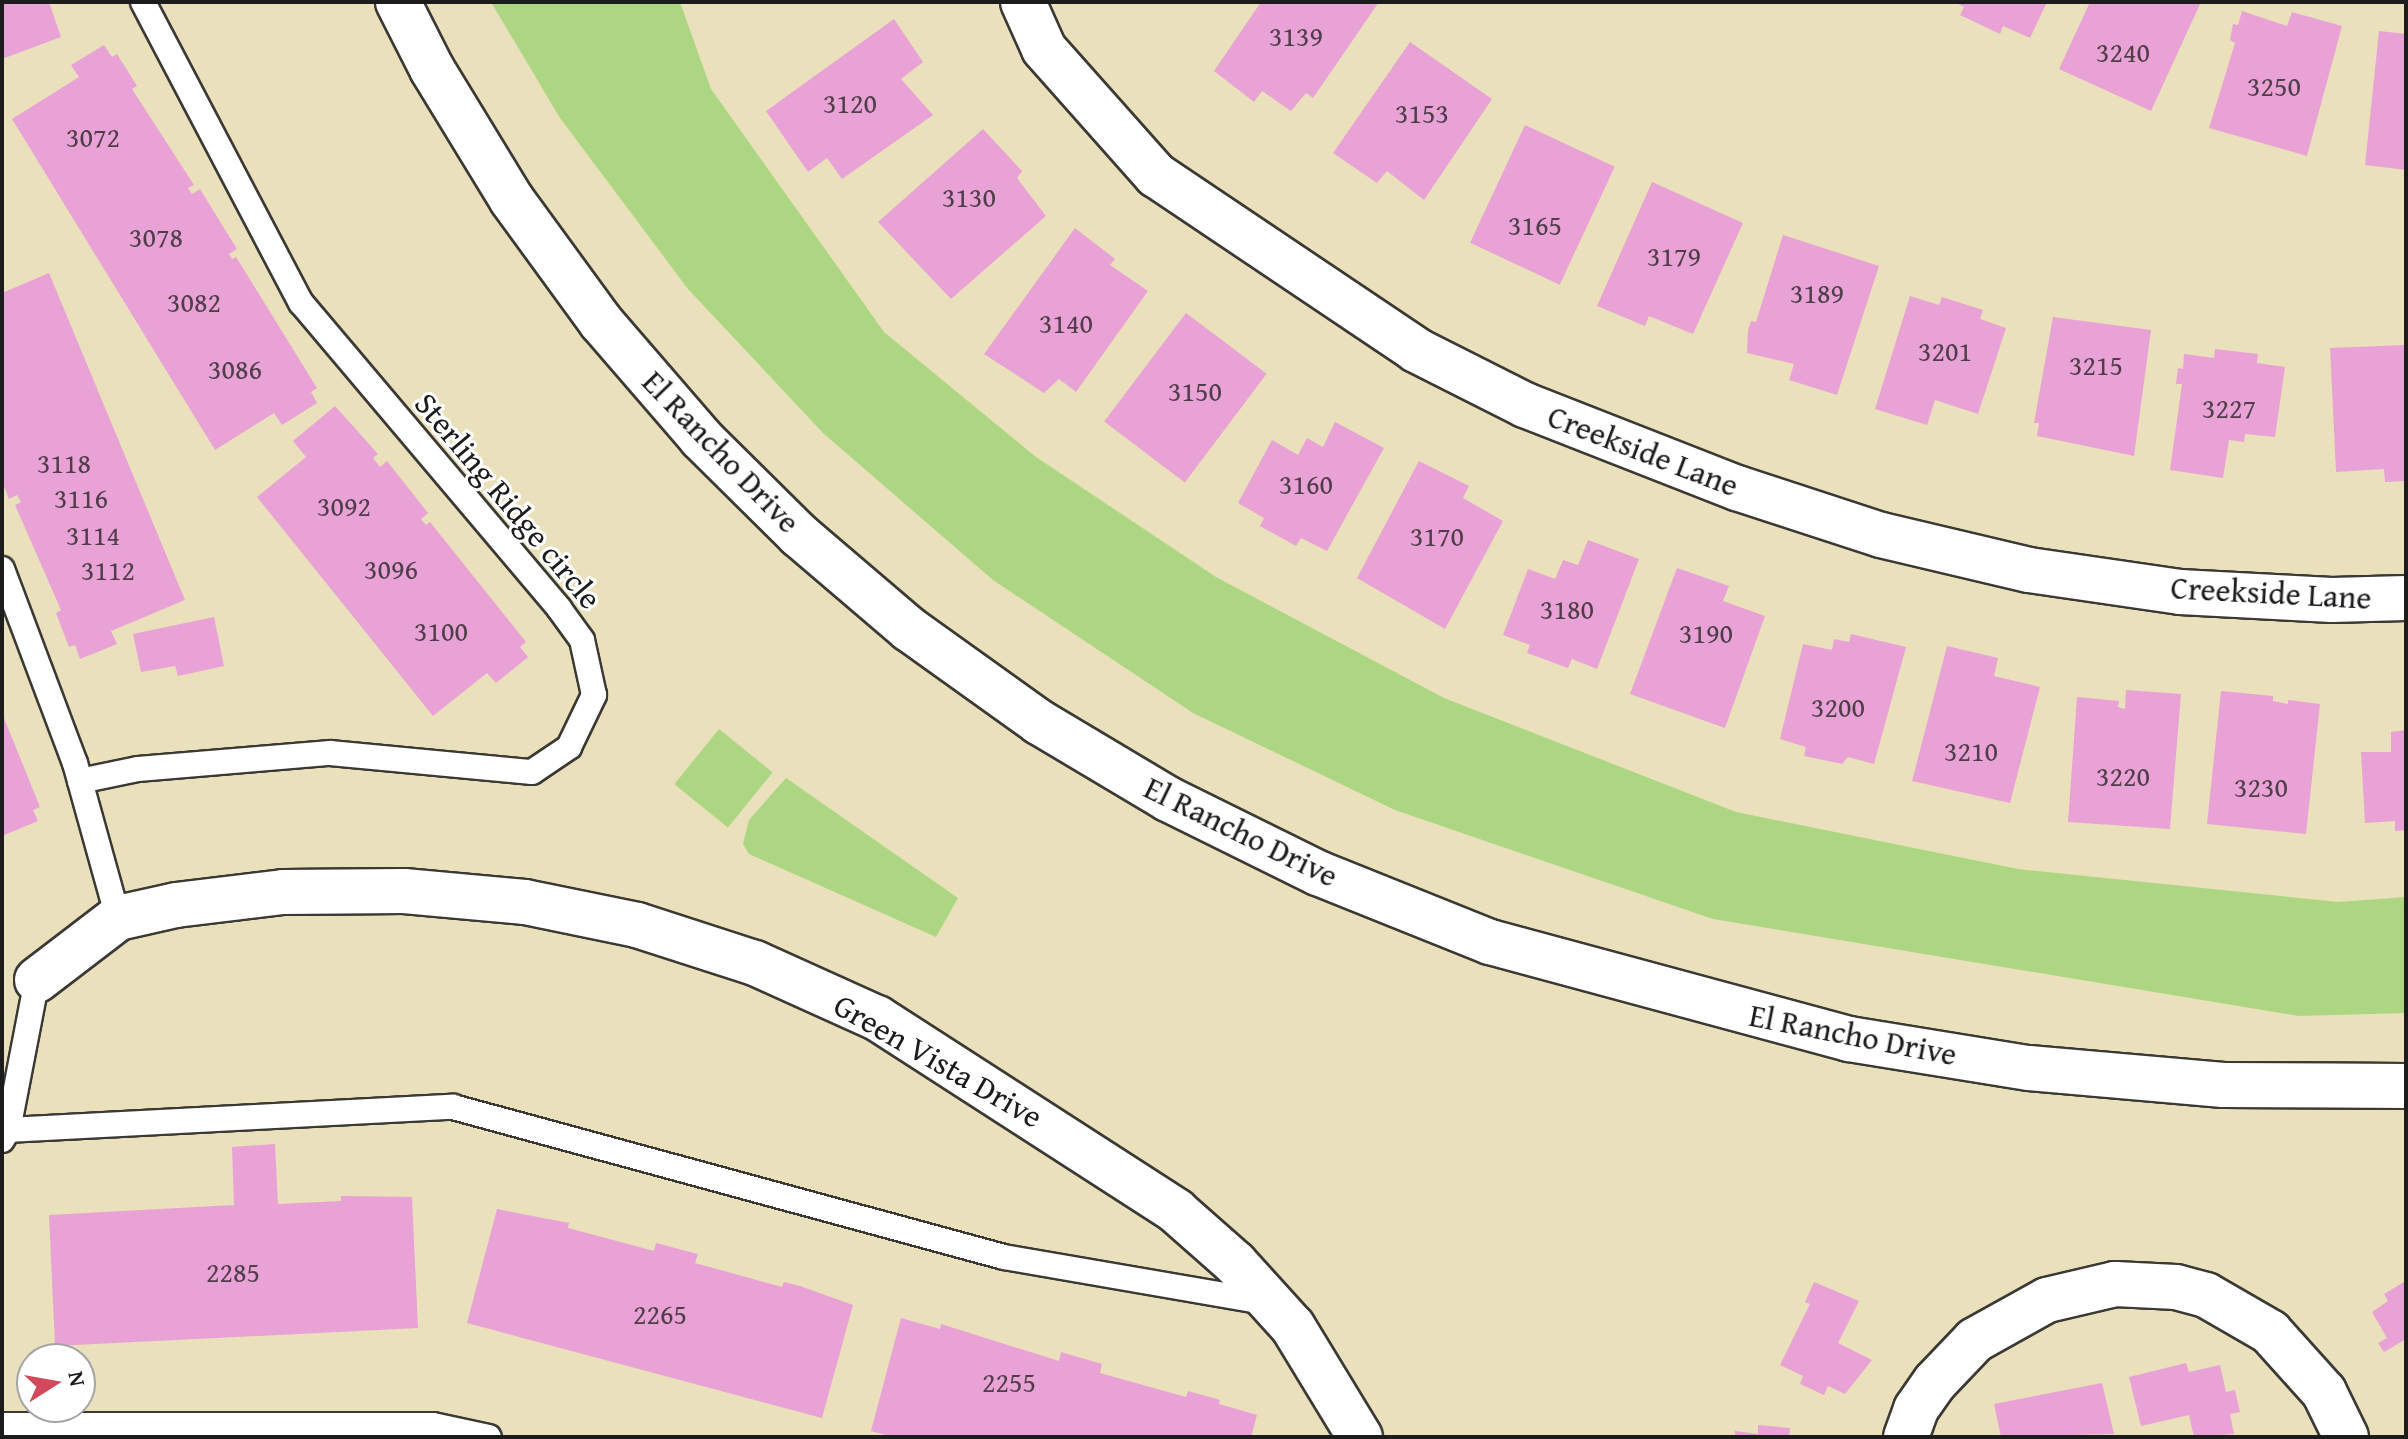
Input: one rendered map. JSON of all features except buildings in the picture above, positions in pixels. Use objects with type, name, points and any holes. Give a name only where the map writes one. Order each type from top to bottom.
[{"type":"street","name":"El Rancho Drive","points":[[398,2],[432,69],[512,200],[601,322],[701,438],[799,535],[909,629],[1039,722],[1168,799],[1318,873],[1490,942],[1849,1039],[2029,1068],[2208,1084],[2406,1086]]},
{"type":"street","name":"Creekside Lane","points":[[1023,2],[1044,49],[1156,175],[1416,350],[1525,405],[1737,488],[1881,535],[2029,570],[2180,592],[2332,600],[2406,598]]},
{"type":"street","name":"Green Vista Drive","points":[[37,980],[118,918],[176,905],[283,892],[404,891],[525,902],[595,916],[755,963],[877,1018],[964,1069],[1176,1211],[1272,1303],[1327,1378],[1360,1437]]},
{"type":"street","points":[[1906,1437],[1935,1382],[1975,1340],[2047,1300],[2086,1288],[2131,1284],[2206,1295],[2270,1332],[2324,1392],[2346,1437]]},
{"type":"lane","name":"Sterling Ridge circle","points":[[80,781],[138,769],[330,753],[532,772],[569,747],[594,695],[582,640],[559,608],[301,303],[143,2]]},
{"type":"lane","points":[[2,569],[80,781],[118,918]]},
{"type":"lane","points":[[37,980],[5,1135],[453,1107],[1004,1257],[1272,1303]]},
{"type":"lane","points":[[2,1425],[433,1425],[489,1437]]},
{"type":"green space","points":[[491,2],[680,2],[711,89],[884,332],[1036,457],[1216,577],[1444,698],[1736,812],[2018,869],[2338,902],[2406,897],[2406,1013],[2299,1016],[1713,919],[1395,810],[1193,713],[993,580],[823,433],[688,289],[560,118]]},
{"type":"green space","points":[[719,729],[773,772],[728,828],[674,784]]},
{"type":"green space","points":[[786,778],[958,898],[936,937],[749,854],[743,844],[749,820]]}]
